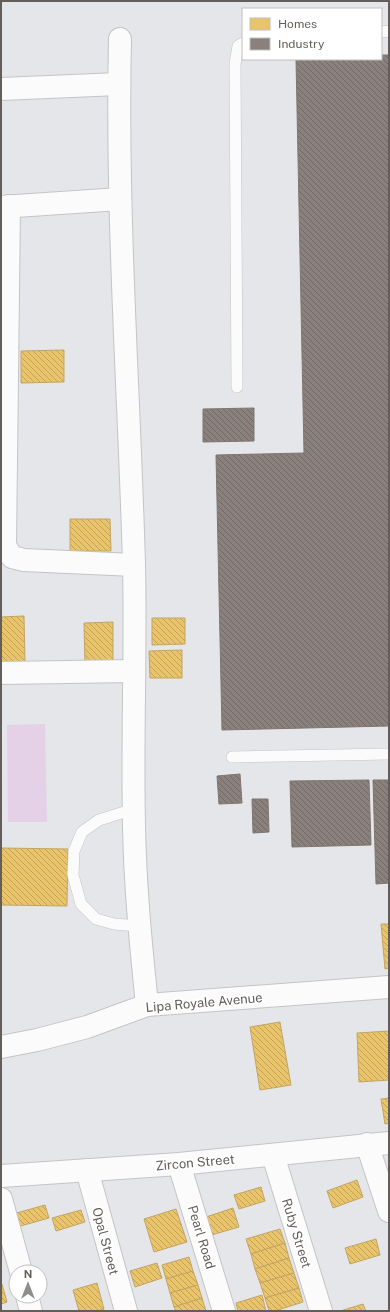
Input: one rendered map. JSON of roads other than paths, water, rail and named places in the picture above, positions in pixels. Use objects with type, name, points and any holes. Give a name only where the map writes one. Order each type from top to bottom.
[{"type":"street","points":[[120,39],[120,199],[134,565],[134,809],[139,926],[147,1005]]},
{"type":"street","points":[[1,89],[119,84]]},
{"type":"street","points":[[120,199],[5,207],[5,546],[12,557],[24,560],[134,565]]},
{"type":"street","points":[[1,673],[134,671]]},
{"type":"street","name":"Lipa Royale Avenue","points":[[1,1047],[37,1040],[87,1027],[147,1005],[389,987]]},
{"type":"street","name":"Zircon Street","points":[[1,1176],[179,1164],[389,1142]]},
{"type":"street","points":[[367,1144],[389,1211]]},
{"type":"street","name":"Ruby Street","points":[[272,1155],[321,1311]]},
{"type":"street","name":"Pearl Road","points":[[179,1164],[224,1311]]},
{"type":"street","name":"Opal Street","points":[[87,1170],[126,1311]]},
{"type":"street","points":[[1,1199],[19,1264]]},
{"type":"lane","points":[[237,386],[235,64],[238,46],[242,43]]},
{"type":"lane","points":[[232,757],[389,754]]},
{"type":"lane","points":[[134,809],[99,820],[82,832],[74,851],[73,875],[81,904],[96,919],[114,924],[139,926]]}]
